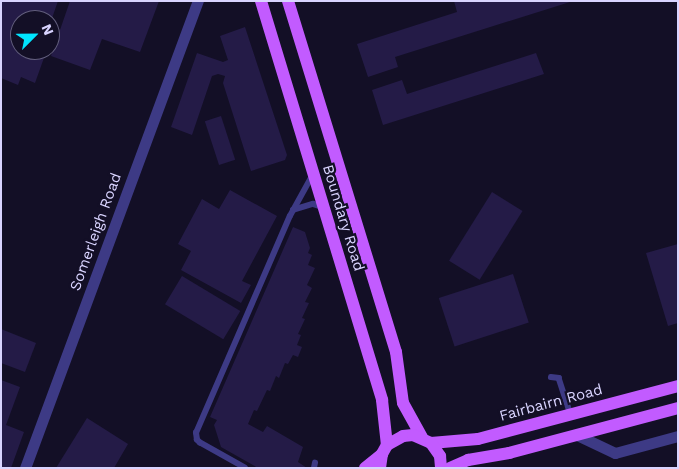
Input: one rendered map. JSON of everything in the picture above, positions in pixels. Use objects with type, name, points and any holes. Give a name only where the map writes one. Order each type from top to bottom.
[{"type":"main road","name":"Boundary Road","points":[[261,1],[382,400],[384,450],[380,468]]},
{"type":"main road","name":"Boundary Road","points":[[288,1],[396,352],[403,404],[406,413],[440,456],[441,468]]},
{"type":"main road","name":"Fairbairn Road","points":[[365,468],[384,450],[403,436],[427,440],[478,439],[678,386]]},
{"type":"main road","points":[[450,468],[468,460],[508,453],[678,408]]},
{"type":"street","name":"Somerleigh Road","points":[[25,468],[197,3]]},
{"type":"street","points":[[577,435],[615,453],[678,436]]},
{"type":"lane","points":[[245,468],[200,443],[197,440],[196,432],[293,210],[313,174]]},
{"type":"lane","points":[[293,210],[313,204],[323,207]]},
{"type":"lane","points":[[551,377],[559,378],[571,414]]},
{"type":"building","points":[[1,1],[58,1],[55,10],[10,10],[10,60],[43,60],[35,83],[21,77],[18,85],[1,78]]},
{"type":"building","points":[[70,1],[159,1],[140,52],[102,39],[90,70],[60,59],[60,30]]},
{"type":"building","points":[[454,1],[570,2],[395,57],[398,67],[368,77],[357,44],[457,12]]},
{"type":"building","points":[[245,27],[287,155],[285,160],[251,171],[223,83],[225,76],[218,74],[212,76],[192,135],[171,127],[197,53],[223,62],[228,60],[220,36]]},
{"type":"building","points":[[536,53],[544,74],[383,125],[372,90],[402,80],[407,94]]},
{"type":"building","points":[[221,116],[235,160],[219,165],[205,121]]},
{"type":"building","points":[[230,190],[277,216],[242,281],[251,285],[241,303],[181,270],[191,251],[178,244],[202,199],[219,209]]},
{"type":"building","points":[[492,192],[523,211],[480,280],[449,261]]},
{"type":"building","points":[[293,227],[305,232],[310,248],[308,253],[312,255],[308,265],[315,268],[307,285],[312,288],[305,302],[309,303],[302,318],[305,319],[298,334],[301,335],[297,345],[302,347],[298,357],[293,355],[288,364],[285,363],[279,378],[276,376],[270,391],[267,390],[257,411],[254,410],[248,424],[263,432],[267,426],[303,447],[298,462],[307,468],[258,468],[221,447],[214,425],[217,420],[210,417]]},
{"type":"building","points":[[678,244],[678,323],[668,326],[646,253]]},
{"type":"building","points":[[513,274],[529,323],[455,347],[439,298]]},
{"type":"building","points":[[182,276],[240,311],[223,339],[165,304]]},
{"type":"building","points":[[1,329],[36,343],[25,372],[1,363]]},
{"type":"building","points":[[1,380],[20,387],[6,425],[24,432],[11,468],[1,468]]},
{"type":"building","points":[[87,418],[128,444],[114,468],[56,468]]}]
